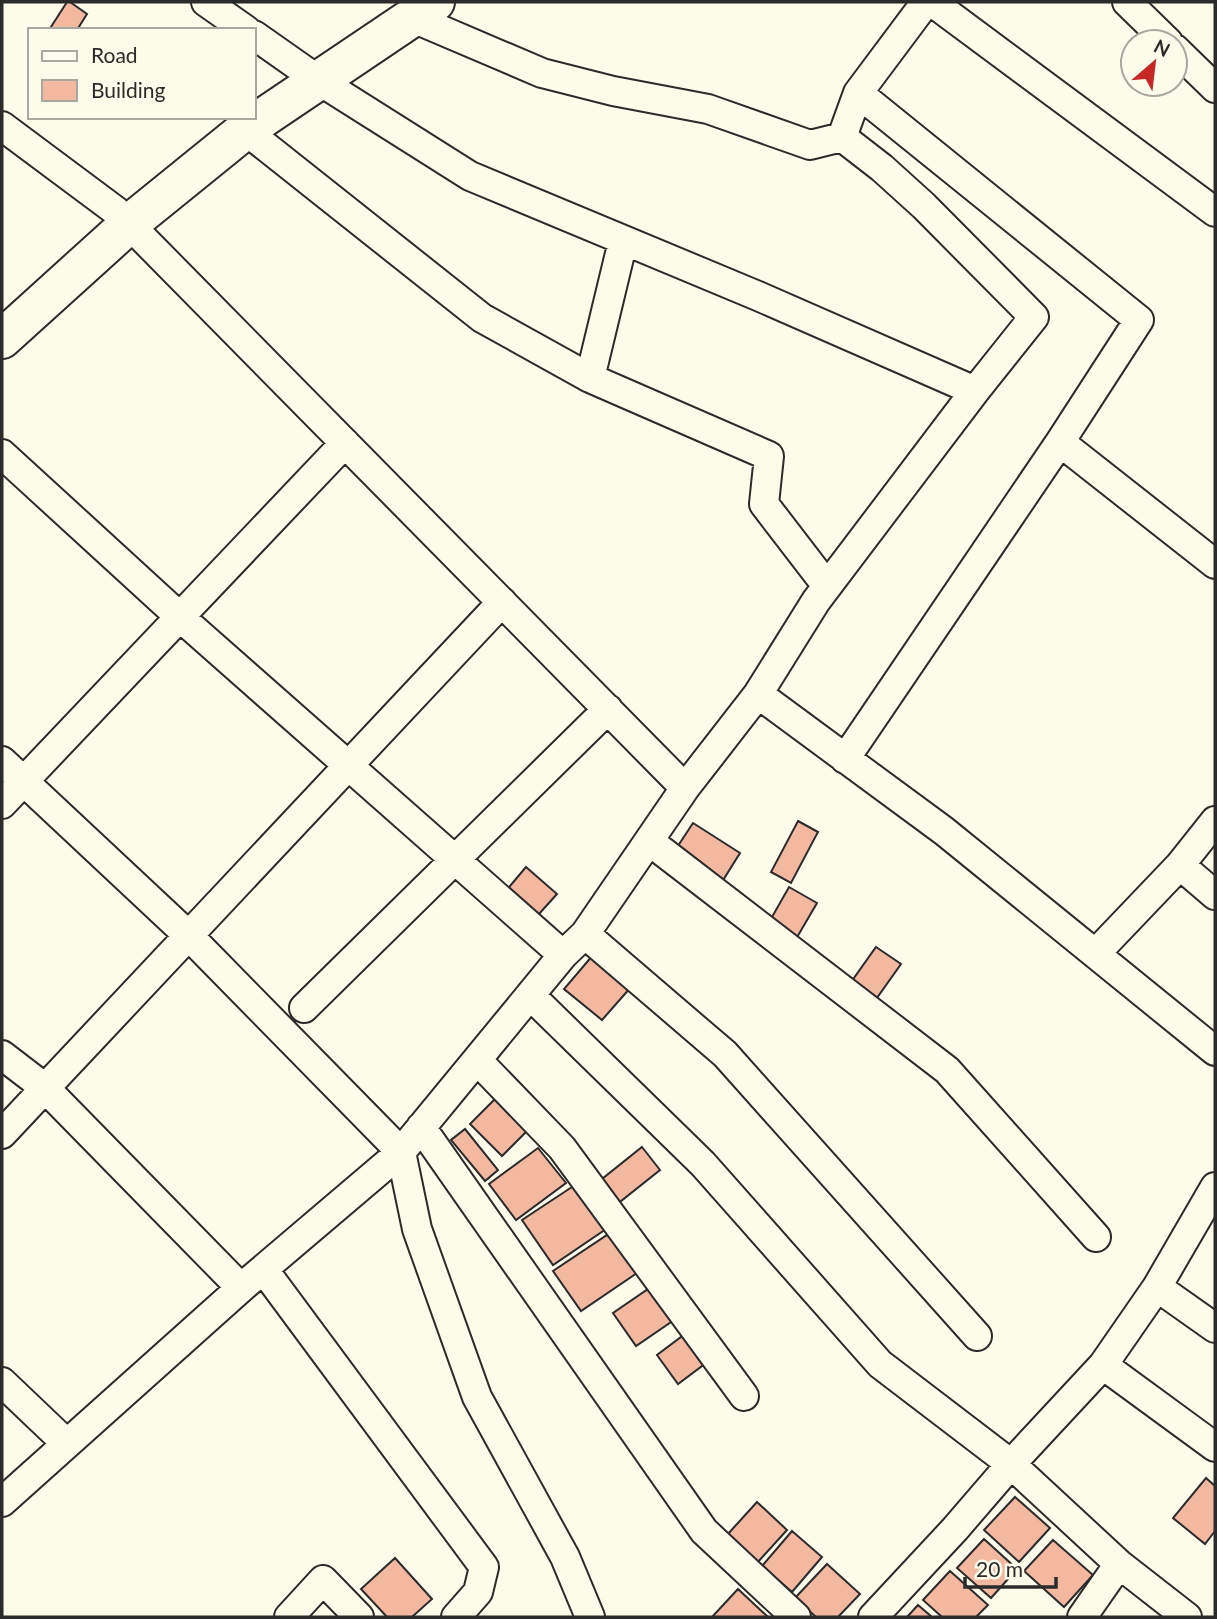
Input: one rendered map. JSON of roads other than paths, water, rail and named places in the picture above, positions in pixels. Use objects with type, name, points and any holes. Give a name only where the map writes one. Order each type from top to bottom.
[{"type":"main road","points":[[2,339],[129,224],[245,130],[424,10]]},
{"type":"street","points":[[206,2],[243,28]]},
{"type":"street","points":[[842,137],[858,93],[926,2]]},
{"type":"street","points":[[932,2],[1215,212]]},
{"type":"street","points":[[1127,2],[1154,28]]},
{"type":"street","points":[[424,10],[542,73],[613,91],[708,109],[810,145],[842,137]]},
{"type":"street","points":[[256,36],[318,80],[470,176],[758,296],[975,391]]},
{"type":"street","points":[[1189,63],[1215,88]]},
{"type":"street","points":[[845,759],[1060,442],[1139,320],[858,93]]},
{"type":"street","points":[[2,126],[116,211],[685,788]]},
{"type":"street","points":[[245,130],[482,318],[590,378],[769,456],[764,504],[827,586]]},
{"type":"street","points":[[2,1502],[241,1288],[401,1152],[530,995],[584,934],[685,788],[758,694],[816,601],[1034,317],[924,206],[842,137]]},
{"type":"street","points":[[590,378],[623,240]]},
{"type":"street","points":[[1060,442],[1215,564]]},
{"type":"street","points":[[2,804],[345,443]]},
{"type":"street","points":[[2,454],[180,617],[563,956]]},
{"type":"street","points":[[2,1133],[502,602]]},
{"type":"street","points":[[758,694],[944,831],[1215,1051]]},
{"type":"street","points":[[304,1008],[608,709]]},
{"type":"street","points":[[2,761],[189,936],[401,1152],[417,1229],[477,1397],[565,1557],[590,1617]]},
{"type":"street","points":[[1096,953],[1180,865],[1215,821]]},
{"type":"street","points":[[649,841],[947,1070],[1096,1237]]},
{"type":"street","points":[[1180,865],[1215,895]]},
{"type":"street","points":[[584,934],[725,1054],[978,1336]]},
{"type":"street","points":[[530,995],[703,1164],[880,1364],[1011,1464],[1119,1564],[1186,1617]]},
{"type":"street","points":[[2,1055],[46,1088],[241,1288]]},
{"type":"street","points":[[477,1060],[562,1148],[744,1396]]},
{"type":"street","points":[[421,1127],[704,1531],[796,1617]]},
{"type":"street","points":[[873,1617],[1103,1365],[1157,1287],[1212,1197]]},
{"type":"street","points":[[264,1270],[484,1567],[478,1592],[456,1617]]},
{"type":"street","points":[[1157,1287],[1215,1328]]},
{"type":"street","points":[[1103,1365],[1215,1447]]},
{"type":"street","points":[[2,1382],[66,1443]]},
{"type":"street","points":[[1082,1617],[1119,1564]]},
{"type":"street","points":[[289,1617],[323,1580],[359,1617]]}]
